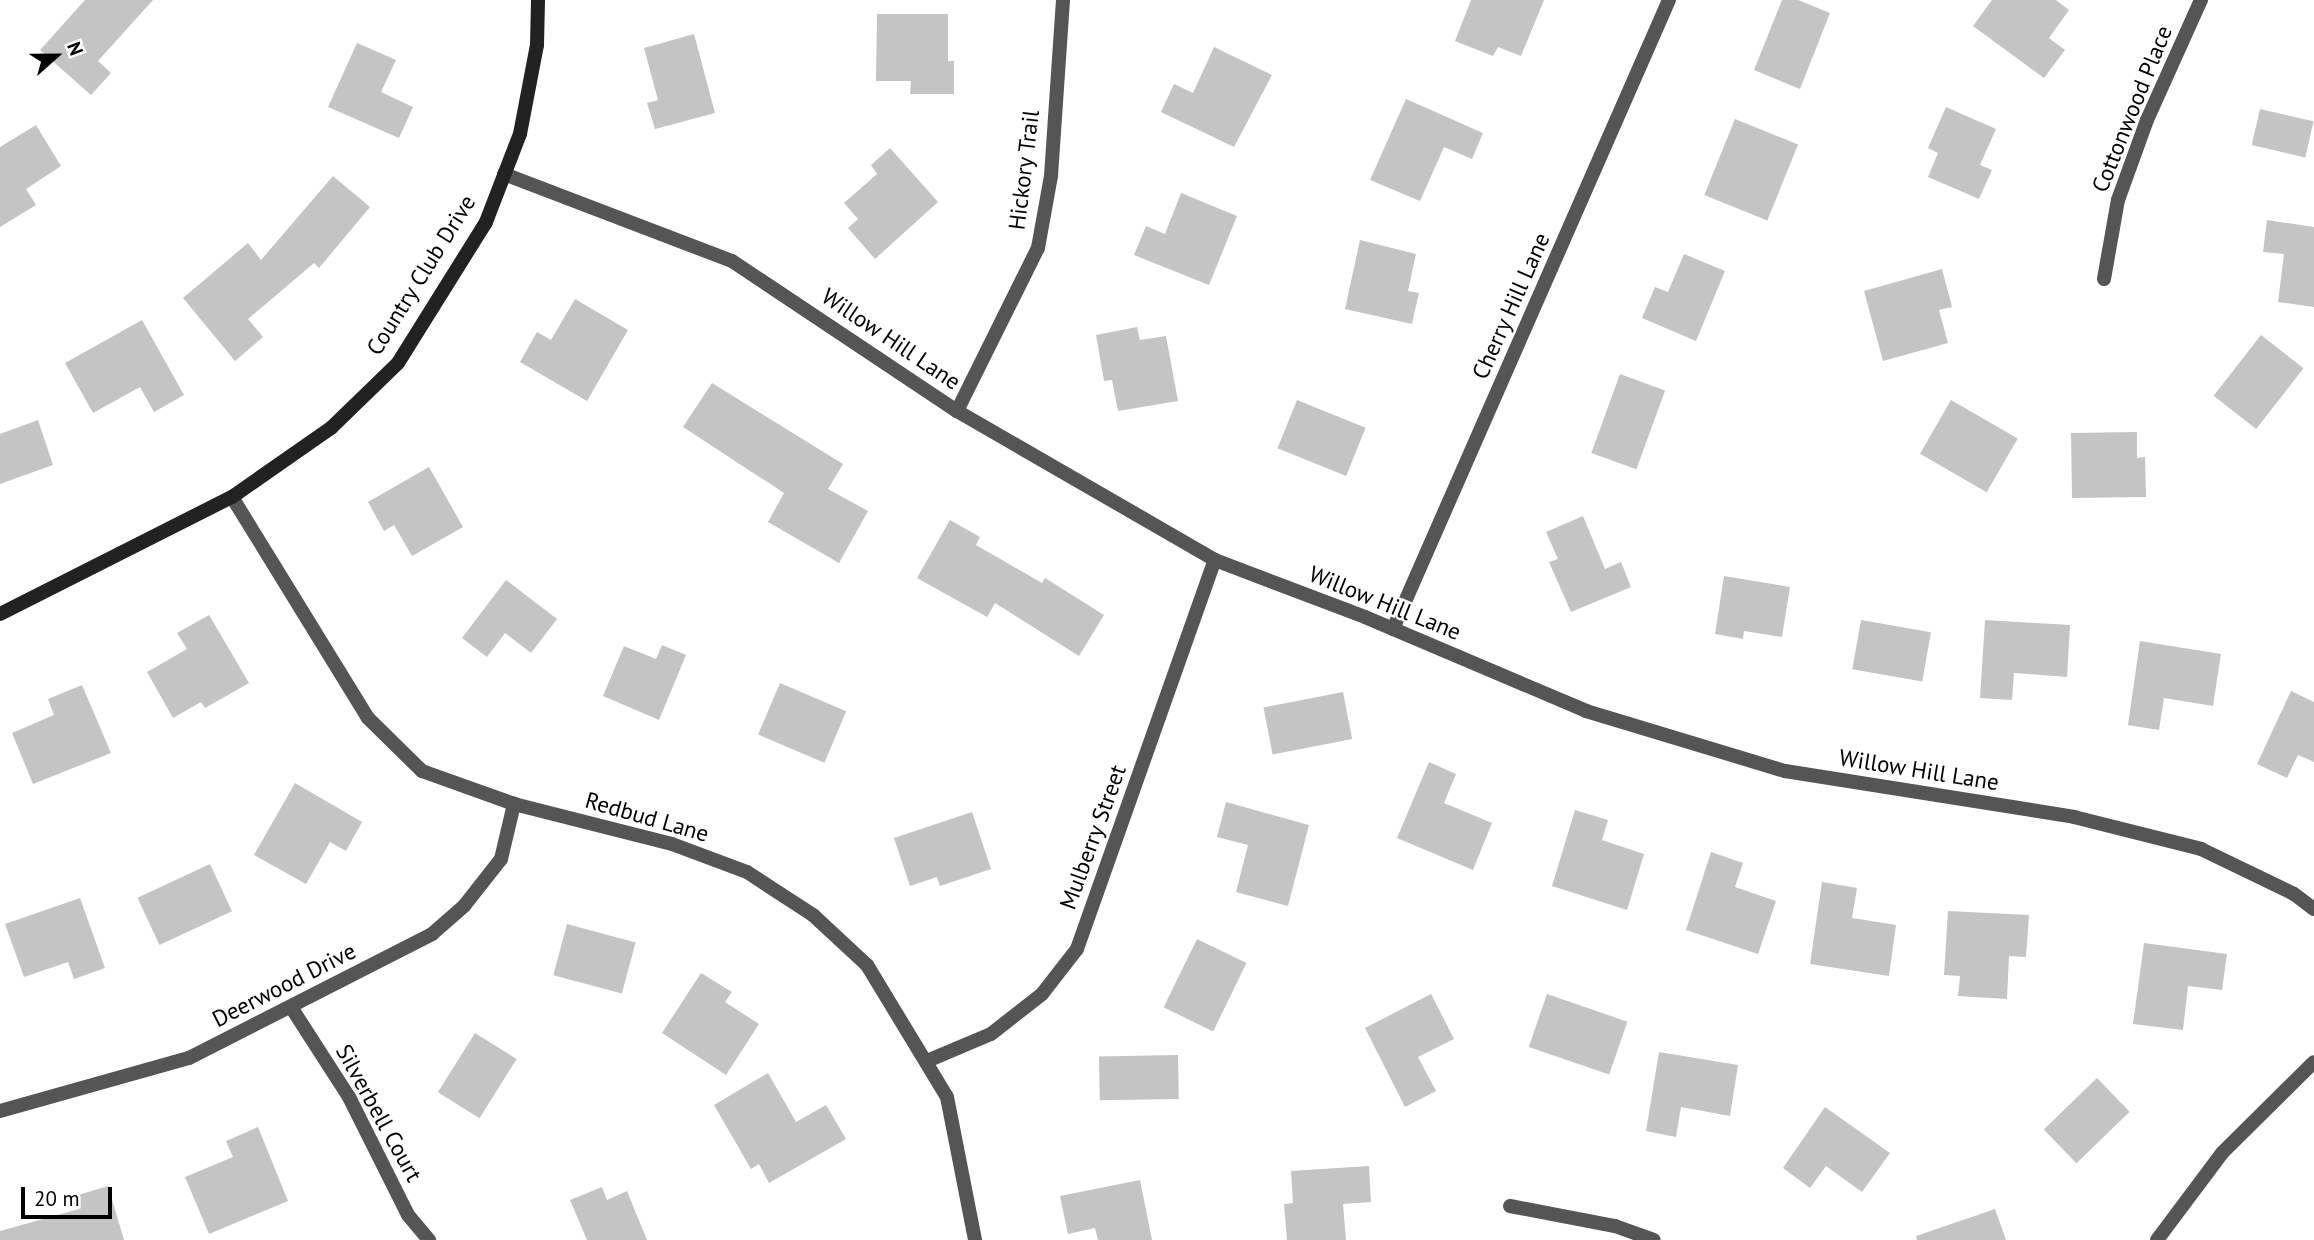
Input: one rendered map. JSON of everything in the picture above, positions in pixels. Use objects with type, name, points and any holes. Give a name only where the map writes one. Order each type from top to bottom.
[{"type":"street","name":"Country Club Drive","points":[[0,614],[232,497],[331,428],[398,363],[486,222],[505,174],[520,134],[537,45],[538,0]]},
{"type":"street","name":"Hickory Trail","points":[[957,411],[1038,248],[1051,176],[1063,0]]},
{"type":"street","name":"Cherry Hill Lane","points":[[1393,629],[1668,0]]},
{"type":"street","name":"Cottonwood Place","points":[[2104,279],[2118,200],[2147,120],[2201,0]]},
{"type":"street","name":"Willow Hill Lane","points":[[505,174],[732,261],[957,411],[1215,560],[1393,629],[1586,712],[1784,771],[2074,817],[2201,849],[2294,894],[2314,909]]},
{"type":"street","name":"Redbud Lane","points":[[232,497],[368,718],[422,771],[514,804],[672,844],[747,872],[813,915],[867,965],[947,1097],[975,1240]]},
{"type":"street","name":"Mulberry Street","points":[[927,1060],[991,1034],[1042,994],[1077,949],[1215,560]]},
{"type":"street","name":"Deerwood Drive","points":[[0,1111],[189,1058],[432,934],[464,906],[501,859],[514,804]]},
{"type":"street","name":"Silverbell Court","points":[[291,1007],[349,1097],[408,1215],[429,1240]]},
{"type":"street","points":[[2157,1240],[2222,1153],[2314,1062]]},
{"type":"street","points":[[1510,1206],[1615,1226],[1654,1240]]},
{"type":"building","points":[[85,0],[153,0],[98,61],[111,73],[91,95],[40,50]]},
{"type":"building","points":[[1471,0],[1544,0],[1521,56],[1498,47],[1493,56],[1455,41]]},
{"type":"building","points":[[1782,0],[1798,0],[1830,13],[1800,89],[1754,70]]},
{"type":"building","points":[[1992,0],[2056,0],[2069,10],[2049,38],[2065,50],[2044,78],[1973,26]]},
{"type":"building","points":[[877,14],[948,14],[948,61],[954,61],[954,94],[910,94],[911,81],[876,81]]},
{"type":"building","points":[[694,34],[715,113],[655,129],[647,103],[658,100],[644,48]]},
{"type":"building","points":[[357,43],[396,60],[381,92],[413,107],[399,138],[328,107]]},
{"type":"building","points":[[1214,47],[1272,75],[1234,147],[1161,112],[1174,84],[1193,93]]},
{"type":"building","points":[[1406,99],[1483,133],[1472,159],[1444,147],[1420,201],[1370,180]]},
{"type":"building","points":[[1946,107],[1996,129],[1980,165],[1992,170],[1979,199],[1928,177],[1938,153],[1928,148]]},
{"type":"building","points":[[2260,109],[2314,121],[2305,157],[2252,145]]},
{"type":"building","points":[[1735,119],[1798,144],[1767,221],[1704,195]]},
{"type":"building","points":[[36,125],[61,166],[26,189],[36,205],[0,227],[0,147]]},
{"type":"building","points":[[890,148],[938,202],[875,259],[848,228],[858,219],[844,203],[877,174],[871,165]]},
{"type":"building","points":[[333,176],[370,207],[319,268],[314,263],[248,319],[263,337],[235,361],[183,298],[248,243],[261,260]]},
{"type":"building","points":[[1181,193],[1237,216],[1209,285],[1134,255],[1146,226],[1165,234]]},
{"type":"building","points":[[2267,220],[2314,227],[2314,307],[2278,302],[2284,254],[2263,252]]},
{"type":"building","points":[[1360,240],[1416,254],[1408,291],[1419,293],[1412,324],[1345,309]]},
{"type":"building","points":[[1684,254],[1725,271],[1696,341],[1642,318],[1655,287],[1668,292]]},
{"type":"building","points":[[1942,269],[1952,307],[1939,310],[1948,343],[1883,361],[1864,291]]},
{"type":"building","points":[[575,299],[628,330],[587,401],[520,362],[537,332],[551,340]]},
{"type":"building","points":[[142,320],[184,395],[154,412],[140,387],[93,413],[65,363]]},
{"type":"building","points":[[1137,327],[1140,340],[1166,336],[1178,401],[1118,411],[1112,380],[1104,381],[1096,335]]},
{"type":"building","points":[[2261,335],[2304,368],[2256,429],[2214,396]]},
{"type":"building","points":[[1620,374],[1665,390],[1636,469],[1591,453]]},
{"type":"building","points":[[712,383],[843,464],[828,489],[868,511],[839,563],[768,522],[784,493],[683,427]]},
{"type":"building","points":[[1297,400],[1366,428],[1346,476],[1278,448]]},
{"type":"building","points":[[1951,400],[2018,438],[1987,492],[1920,454]]},
{"type":"building","points":[[38,420],[53,465],[0,484],[0,434]]},
{"type":"building","points":[[2137,432],[2137,458],[2145,457],[2146,497],[2072,498],[2071,433]]},
{"type":"building","points":[[429,467],[463,527],[412,556],[394,525],[384,531],[368,502]]},
{"type":"building","points":[[1583,516],[1605,569],[1621,562],[1631,587],[1571,612],[1549,562],[1558,559],[1546,532]]},
{"type":"building","points":[[950,520],[980,537],[976,545],[1042,583],[1045,578],[1104,615],[1079,656],[995,603],[987,617],[917,578]]},
{"type":"building","points":[[1724,576],[1790,587],[1782,637],[1744,631],[1743,639],[1715,634]]},
{"type":"building","points":[[506,580],[557,619],[531,653],[505,633],[487,657],[462,638]]},
{"type":"building","points":[[209,615],[249,683],[205,708],[201,702],[173,718],[147,672],[187,649],[177,633]]},
{"type":"building","points":[[1861,620],[1931,632],[1922,682],[1852,669]]},
{"type":"building","points":[[1985,620],[2070,625],[2067,677],[2014,673],[2012,700],[1980,698]]},
{"type":"building","points":[[2140,641],[2221,654],[2213,706],[2164,698],[2159,730],[2128,725]]},
{"type":"building","points":[[662,645],[686,655],[659,720],[603,696],[624,646],[656,659]]},
{"type":"building","points":[[780,683],[846,711],[824,763],[758,735]]},
{"type":"building","points":[[82,685],[111,753],[33,784],[12,733],[54,715],[48,699]]},
{"type":"building","points":[[2291,691],[2314,702],[2314,762],[2298,755],[2287,778],[2257,764]]},
{"type":"building","points":[[1343,692],[1352,739],[1273,755],[1263,707]]},
{"type":"building","points":[[1429,762],[1456,774],[1444,803],[1492,823],[1473,870],[1397,838]]},
{"type":"building","points":[[295,783],[362,822],[346,851],[330,842],[306,884],[254,855]]},
{"type":"building","points":[[1226,802],[1309,825],[1288,906],[1236,892],[1248,845],[1217,837]]},
{"type":"building","points":[[1575,810],[1608,820],[1602,840],[1644,854],[1627,910],[1552,886]]},
{"type":"building","points":[[972,812],[991,869],[940,886],[937,877],[910,886],[894,838]]},
{"type":"building","points":[[1711,852],[1743,863],[1735,887],[1776,901],[1758,954],[1686,930]]},
{"type":"building","points":[[210,864],[232,911],[159,945],[137,898]]},
{"type":"building","points":[[1822,882],[1857,888],[1852,918],[1896,925],[1889,976],[1810,964]]},
{"type":"building","points":[[80,898],[105,968],[74,979],[68,962],[24,977],[5,924]]},
{"type":"building","points":[[1948,911],[2029,915],[2026,957],[2009,956],[2007,999],[1958,996],[1960,976],[1944,975]]},
{"type":"building","points":[[567,924],[636,942],[622,994],[553,975]]},
{"type":"building","points":[[1197,939],[1246,963],[1213,1031],[1164,1007]]},
{"type":"building","points":[[2144,943],[2227,954],[2222,990],[2188,986],[2183,1030],[2133,1024]]},
{"type":"building","points":[[701,973],[732,992],[725,1002],[759,1024],[726,1075],[662,1033]]},
{"type":"building","points":[[1431,994],[1454,1039],[1418,1057],[1436,1091],[1405,1107],[1365,1028]]},
{"type":"building","points":[[1547,994],[1627,1022],[1609,1075],[1529,1047]]},
{"type":"building","points":[[475,1033],[517,1059],[479,1118],[438,1092]]},
{"type":"building","points":[[1659,1052],[1738,1065],[1730,1116],[1681,1107],[1676,1137],[1646,1131]]},
{"type":"building","points":[[1178,1055],[1179,1099],[1100,1100],[1099,1056]]},
{"type":"building","points":[[768,1073],[796,1122],[826,1105],[846,1139],[769,1183],[759,1164],[751,1169],[714,1105]]},
{"type":"building","points":[[2097,1078],[2130,1112],[2076,1163],[2044,1129]]},
{"type":"building","points":[[1825,1107],[1890,1153],[1862,1192],[1826,1166],[1810,1188],[1783,1168]]},
{"type":"building","points":[[258,1127],[288,1201],[209,1234],[185,1177],[233,1157],[226,1141]]},
{"type":"building","points":[[1369,1166],[1371,1202],[1343,1204],[1346,1240],[1287,1240],[1284,1204],[1293,1203],[1291,1171]]},
{"type":"building","points":[[1140,1180],[1152,1240],[1098,1240],[1095,1228],[1068,1234],[1060,1196]]},
{"type":"building","points":[[108,1186],[124,1240],[0,1240],[0,1231],[79,1209],[75,1196]]},
{"type":"building","points":[[602,1187],[607,1200],[627,1191],[647,1240],[587,1240],[570,1200]]},
{"type":"building","points":[[1995,1209],[2006,1240],[1917,1240],[1916,1236]]}]
